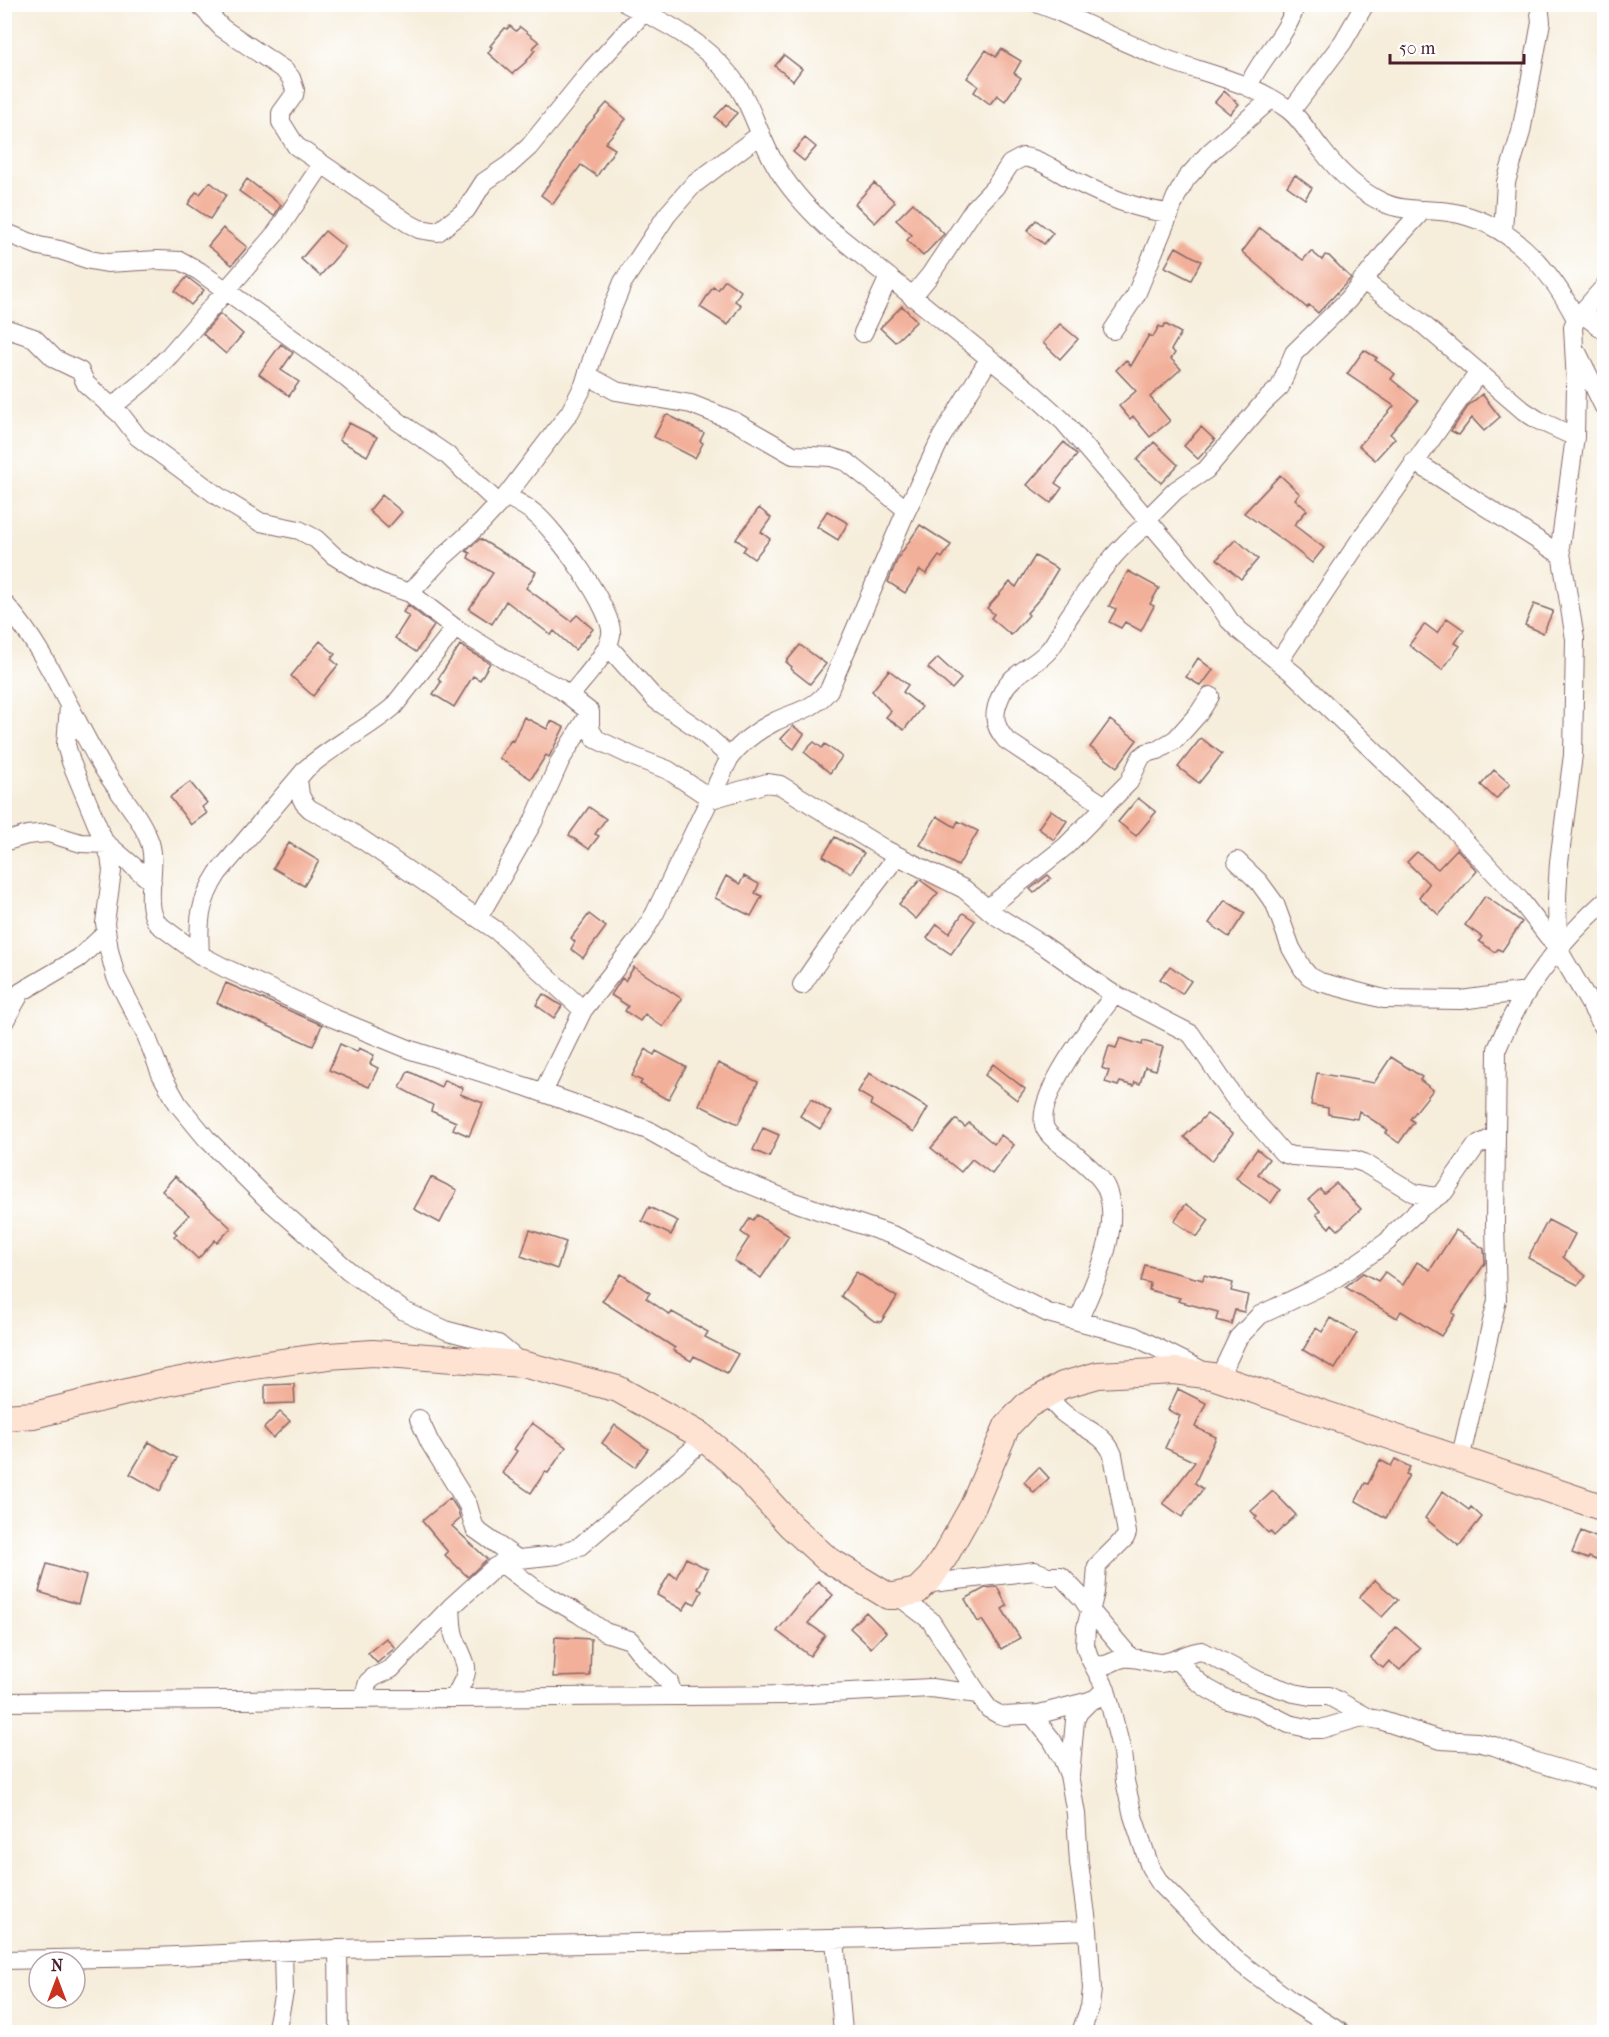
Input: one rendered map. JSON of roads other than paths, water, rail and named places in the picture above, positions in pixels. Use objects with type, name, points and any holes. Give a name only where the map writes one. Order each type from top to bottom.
[{"type":"street","points":[[199,4],[222,28],[284,70],[291,78],[295,90],[294,95],[280,113],[281,122],[296,146],[419,229],[438,232],[466,210],[484,182],[509,165],[529,147],[593,68],[644,12]]},
{"type":"street","points":[[627,4],[693,39],[714,59],[738,88],[775,164],[809,210],[912,297],[1031,392],[1063,421],[1216,600],[1229,620],[1294,674],[1444,819],[1520,900],[1558,949],[1605,1028]]},
{"type":"street","points":[[1039,4],[1162,57],[1248,87],[1271,99],[1291,111],[1342,173],[1361,190],[1383,203],[1403,209],[1463,214],[1503,232],[1549,273],[1578,316],[1605,330]]},
{"type":"street","points":[[1248,87],[1256,69],[1285,30],[1296,4]]},
{"type":"street","points":[[1291,111],[1343,42],[1365,4]]},
{"type":"street","points":[[1503,232],[1506,182],[1521,132],[1542,8]]},
{"type":"street","points":[[1113,330],[1136,295],[1186,179],[1197,164],[1271,99]]},
{"type":"street","points":[[410,593],[443,557],[503,500],[570,412],[623,282],[667,214],[693,185],[761,134]]},
{"type":"street","points":[[912,297],[930,275],[974,209],[995,187],[1010,164],[1023,157],[1038,162],[1103,195],[1170,213]]},
{"type":"street","points":[[112,407],[145,380],[170,355],[276,233],[322,164]]},
{"type":"street","points":[[1105,806],[1006,740],[997,730],[995,722],[997,705],[1003,690],[1011,680],[1049,651],[1068,619],[1133,534],[1148,522],[1176,490],[1206,470],[1263,403],[1280,387],[1294,353],[1348,300],[1362,280],[1423,210]]},
{"type":"street","points":[[4,232],[39,246],[107,263],[181,261],[199,271],[344,376],[399,422],[447,455],[503,500],[535,513],[565,546],[610,620],[612,634],[609,646],[570,696]]},
{"type":"street","points":[[863,333],[889,277]]},
{"type":"street","points":[[1362,280],[1419,321],[1524,411],[1575,437]]},
{"type":"street","points":[[1558,949],[1559,862],[1573,755],[1575,639],[1561,555],[1562,526],[1571,478],[1575,437],[1573,327],[1578,316],[1605,287]]},
{"type":"street","points":[[4,328],[34,338],[55,359],[78,370],[86,384],[121,415],[138,437],[219,497],[260,522],[299,530],[316,539],[333,555],[354,568],[386,585],[410,593],[455,628],[508,662],[559,688],[590,712]]},
{"type":"street","points":[[1575,349],[1605,407]]},
{"type":"street","points":[[543,1092],[583,1010],[642,935],[655,913],[730,757],[739,745],[773,723],[811,707],[819,702],[829,690],[907,510],[941,438],[989,359]]},
{"type":"street","points":[[1279,662],[1414,461],[1479,372]]},
{"type":"street","points":[[587,375],[616,391],[691,404],[734,421],[793,455],[831,457],[848,462],[907,510]]},
{"type":"street","points":[[1414,461],[1561,555]]},
{"type":"street","points":[[4,603],[37,645],[100,765],[148,838],[152,855],[153,919],[200,955],[333,1018],[404,1047],[543,1092],[648,1130],[716,1171],[791,1202],[895,1236],[1047,1313],[1134,1336],[1215,1377],[1605,1508]]},
{"type":"street","points":[[200,955],[199,915],[212,882],[318,758],[382,717],[393,707],[455,628]]},
{"type":"street","points":[[609,646],[656,700],[700,730],[730,757]]},
{"type":"street","points":[[988,908],[1066,846],[1129,782],[1141,757],[1164,747],[1176,738],[1199,713],[1210,696]]},
{"type":"street","points":[[69,706],[66,745],[106,844],[112,871],[105,923],[116,977],[146,1035],[161,1074],[178,1104],[206,1138],[273,1205],[349,1271],[404,1311],[448,1331],[498,1344],[522,1364]]},
{"type":"street","points":[[590,712],[590,729],[596,738],[634,758],[668,770],[685,779],[709,799]]},
{"type":"street","points":[[478,918],[533,822],[560,761],[590,712]]},
{"type":"street","points":[[298,779],[300,795],[310,809],[348,830],[497,931],[583,1010]]},
{"type":"street","points":[[709,799],[761,784],[780,785],[897,856],[964,889],[988,908],[1115,994],[1191,1034],[1233,1096],[1283,1154],[1355,1160],[1414,1193],[1437,1197]]},
{"type":"street","points":[[4,842],[27,835],[48,833],[81,843],[106,844],[152,882]]},
{"type":"street","points":[[802,985],[824,951],[841,932],[897,856]]},
{"type":"street","points":[[1237,861],[1259,882],[1275,904],[1291,948],[1303,969],[1309,976],[1320,982],[1384,999],[1461,1000],[1527,991]]},
{"type":"street","points":[[1460,1460],[1497,1300],[1494,1224],[1497,1049],[1503,1032],[1527,991],[1575,929],[1605,902]]},
{"type":"street","points":[[4,1022],[21,992],[79,958],[106,933]]},
{"type":"street","points":[[1078,1321],[1096,1280],[1107,1242],[1112,1223],[1111,1204],[1102,1182],[1082,1161],[1046,1131],[1043,1123],[1045,1106],[1060,1072],[1090,1026],[1115,994]]},
{"type":"street","points":[[1215,1377],[1238,1338],[1260,1315],[1330,1282],[1388,1241],[1411,1217],[1451,1185],[1476,1146],[1496,1136]]},
{"type":"street","points":[[4,1417],[34,1415],[155,1385],[253,1366],[328,1356],[373,1353],[522,1364],[618,1389],[705,1439],[732,1462],[791,1526],[827,1559],[888,1596],[917,1591],[945,1556],[973,1506],[1007,1426],[1026,1406],[1064,1384],[1098,1375],[1174,1371],[1215,1377]]},
{"type":"street","points":[[1046,1394],[1063,1413],[1102,1437],[1110,1446],[1113,1455],[1127,1533],[1125,1538],[1096,1566],[1094,1597],[1084,1636],[1086,1652],[1106,1689],[1122,1752],[1125,1781],[1138,1834],[1150,1867],[1160,1883],[1235,1959],[1291,2001],[1340,2032]]},
{"type":"street","points":[[419,1419],[430,1443],[468,1505],[475,1529],[537,1590],[605,1632],[630,1640],[645,1659],[666,1679],[673,1696]]},
{"type":"street","points":[[363,1699],[368,1682],[391,1669],[476,1583],[509,1561],[557,1555],[580,1546],[705,1439]]},
{"type":"street","points":[[923,1584],[1035,1571],[1048,1576],[1064,1578],[1131,1658]]},
{"type":"street","points":[[897,1595],[930,1620],[978,1694],[989,1709],[998,1714],[1005,1716],[1032,1714],[1091,1700]]},
{"type":"street","points":[[451,1607],[454,1635],[468,1667],[466,1677],[454,1698]]},
{"type":"street","points":[[1093,1664],[1106,1666],[1123,1658],[1159,1663],[1177,1660],[1202,1651],[1259,1681],[1294,1693],[1329,1696],[1371,1718],[1441,1740],[1494,1746],[1539,1763],[1605,1782]]},
{"type":"street","points":[[1177,1660],[1208,1689],[1228,1700],[1257,1708],[1289,1724],[1321,1729],[1357,1717],[1371,1718]]},
{"type":"street","points":[[4,1702],[789,1695],[931,1688],[978,1694]]},
{"type":"street","points":[[1069,1778],[1075,1720],[1078,1712],[1106,1689]]},
{"type":"street","points":[[1032,1714],[1052,1740],[1069,1778],[1076,1814],[1078,1863],[1088,1930],[1092,1989],[1090,2007],[1082,2032]]},
{"type":"street","points":[[4,1960],[154,1957],[338,1949],[835,1940],[1088,1930]]},
{"type":"street","points":[[835,1940],[843,2032]]},
{"type":"street","points":[[338,1949],[339,2032]]},
{"type":"street","points":[[276,2032],[284,1992],[284,1951]]}]
